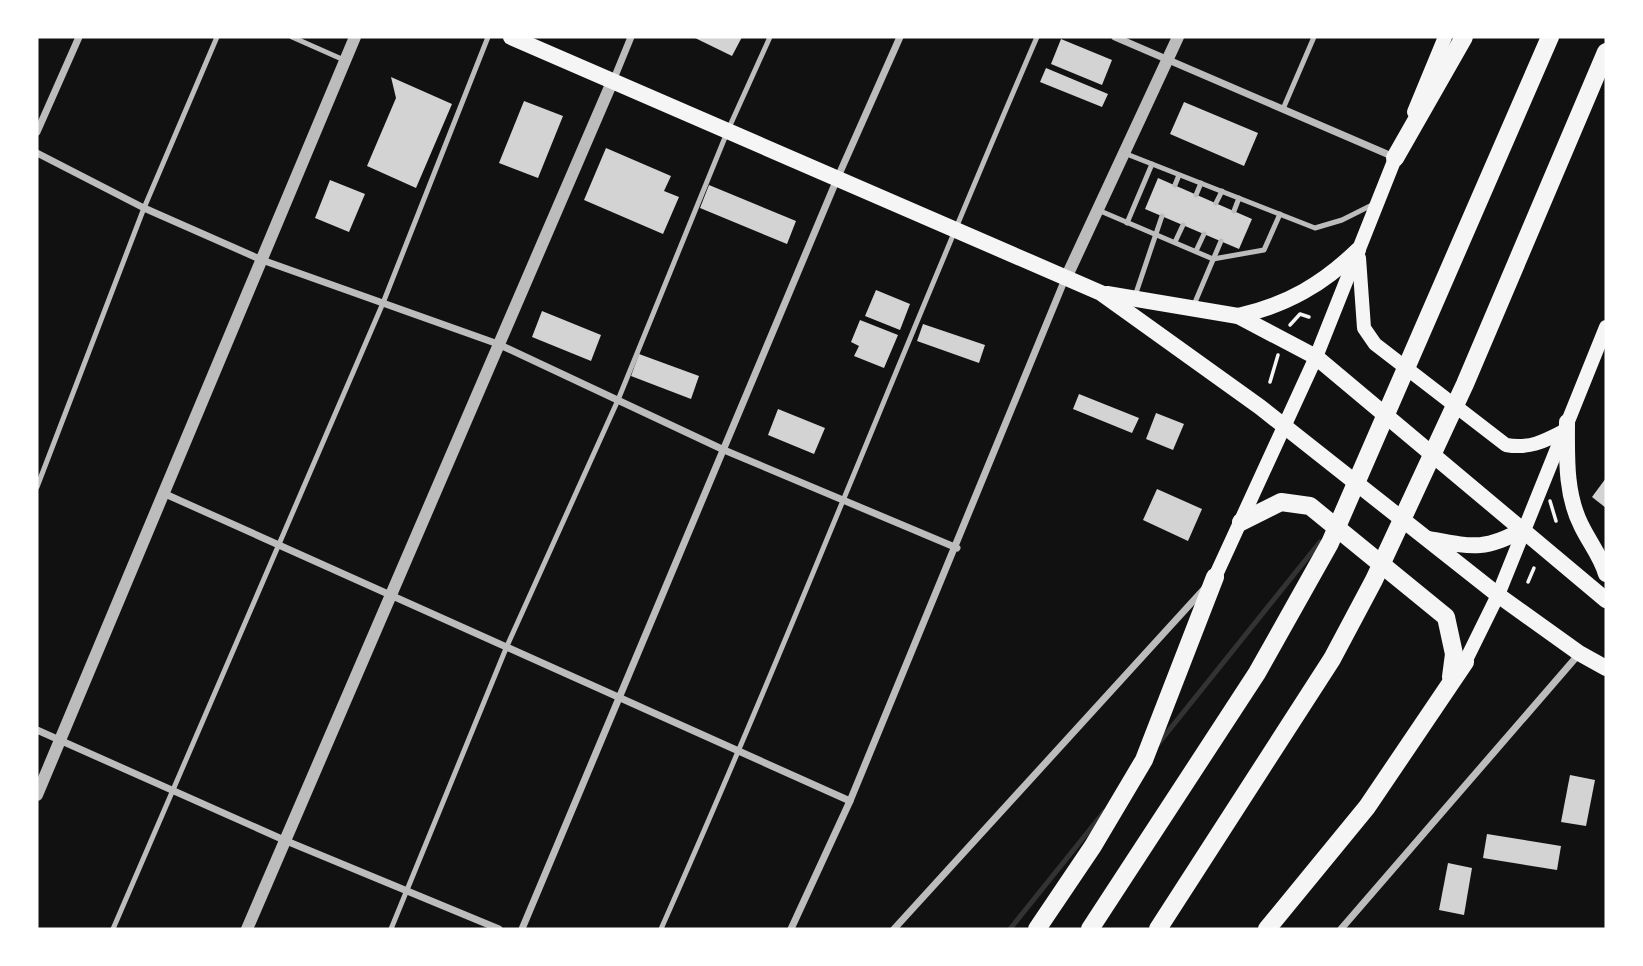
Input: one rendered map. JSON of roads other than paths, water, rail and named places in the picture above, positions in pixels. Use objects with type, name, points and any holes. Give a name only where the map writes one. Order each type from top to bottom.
[{"type":"highway","points":[[1395,158],[1464,37]]},
{"type":"highway","points":[[1090,929],[1257,673],[1330,543],[1550,37]]},
{"type":"highway","points":[[1158,929],[1332,659],[1374,580],[1465,384],[1606,52]]},
{"type":"highway","points":[[1241,522],[1281,502],[1310,506],[1446,617],[1459,658],[1450,684],[1367,807],[1267,929]]},
{"type":"highway","points":[[1037,929],[1093,846],[1144,760],[1215,577]]},
{"type":"main road","points":[[511,37],[1101,293],[1283,425],[1498,596],[1579,653],[1606,668]]},
{"type":"main road","points":[[1215,577],[1283,425],[1317,357],[1445,37]]},
{"type":"main road","points":[[1238,316],[1272,309],[1307,292],[1332,275],[1358,250]]},
{"type":"main road","points":[[1358,250],[1364,328],[1375,344],[1506,445],[1523,448],[1540,444],[1565,426]]},
{"type":"main road","points":[[1101,293],[1238,316],[1267,328],[1317,357],[1606,600]]},
{"type":"main road","points":[[1459,658],[1498,596],[1606,327]]},
{"type":"main road","points":[[1565,426],[1570,492],[1580,523],[1603,562],[1606,574]]},
{"type":"main road","points":[[1426,538],[1480,546],[1497,544],[1524,529]]},
{"type":"street","points":[[37,132],[79,37]]},
{"type":"street","points":[[37,795],[355,37]]},
{"type":"street","points":[[247,929],[631,37]]},
{"type":"street","points":[[522,929],[837,178],[900,37]]},
{"type":"street","points":[[1115,37],[1395,158]]},
{"type":"street","points":[[791,929],[850,802],[957,548],[1066,278],[1178,37]]},
{"type":"street","points":[[37,153],[144,208],[262,260],[498,344],[724,450],[957,548]]},
{"type":"street","points":[[163,494],[619,696],[850,802]]},
{"type":"street","points":[[894,929],[1215,577]]},
{"type":"street","points":[[1341,929],[1579,653]]},
{"type":"street","points":[[37,730],[284,840],[499,929]]},
{"type":"lane","points":[[37,487],[144,208],[217,37]]},
{"type":"lane","points":[[292,37],[345,60]]},
{"type":"lane","points":[[113,929],[383,303],[488,37]]},
{"type":"lane","points":[[391,929],[507,646],[618,400],[727,130],[770,37]]},
{"type":"lane","points":[[661,929],[740,751],[842,499],[1037,37]]},
{"type":"lane","points":[[1283,109],[1314,37]]},
{"type":"lane","points":[[1125,153],[1315,228],[1342,220],[1377,203]]},
{"type":"lane","points":[[1127,223],[1152,164]]},
{"type":"lane","points":[[1175,186],[1179,174]]},
{"type":"lane","points":[[1196,195],[1202,183]]},
{"type":"lane","points":[[1216,203],[1222,191]]},
{"type":"lane","points":[[1234,211],[1239,198]]},
{"type":"lane","points":[[1098,211],[1213,258],[1264,250],[1280,214]]},
{"type":"lane","points":[[1134,299],[1162,216]]},
{"type":"lane","points":[[1175,242],[1183,225]]},
{"type":"lane","points":[[1196,251],[1204,234]]},
{"type":"lane","points":[[1193,307],[1221,241]]},
{"type":"waterway","points":[[1158,744],[1320,542]]},
{"type":"waterway","points":[[1010,929],[1104,812]]}]
